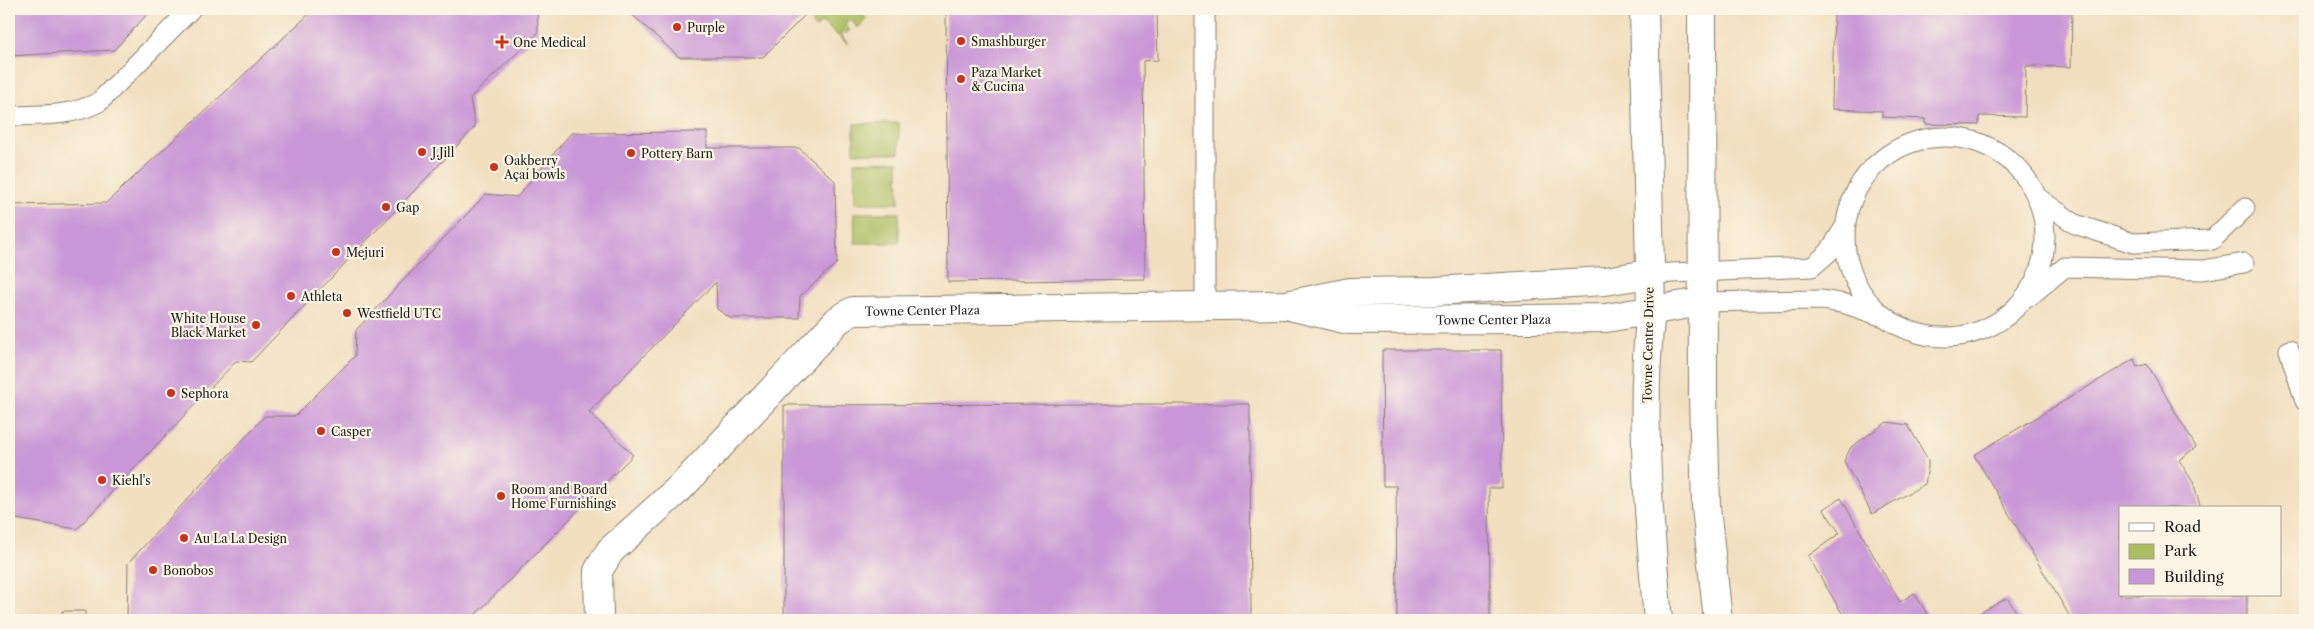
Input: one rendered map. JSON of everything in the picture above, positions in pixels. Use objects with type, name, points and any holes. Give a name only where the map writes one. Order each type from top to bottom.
[{"type":"street","name":"Towne Centre Drive","points":[[1644,9],[1651,311],[1646,356],[1648,494],[1658,620]]},
{"type":"street","points":[[1702,9],[1702,302],[1706,507],[1718,620]]},
{"type":"street","name":"Towne Center Plaza","points":[[599,620],[598,572],[610,552],[683,484],[838,320],[853,311],[1286,305],[1350,292],[1435,291],[1595,282],[1649,274]]},
{"type":"street","name":"Towne Center Plaza","points":[[1286,305],[1348,320],[1606,318],[1702,302]]},
{"type":"lane","points":[[9,116],[65,114],[83,110],[99,102],[191,9]]},
{"type":"lane","points":[[1205,9],[1205,305]]},
{"type":"lane","points":[[1889,319],[1868,300],[1859,288],[1850,270],[1845,248],[1845,227],[1852,199],[1867,174],[1888,153],[1915,141],[1944,136],[1973,140],[2000,152],[2022,172],[2038,197],[2045,222],[2045,248],[2038,274],[2026,296],[2008,315]]},
{"type":"lane","points":[[2038,197],[2075,224],[2132,243],[2212,240],[2245,208]]},
{"type":"lane","points":[[1649,274],[1703,270],[1812,267],[1830,252],[1845,227]]},
{"type":"lane","points":[[1702,302],[1822,300],[1846,304],[1889,319],[1912,331],[1936,336],[1962,335],[1986,328],[2008,315],[2066,267],[2203,270],[2244,263]]},
{"type":"lane","points":[[2289,350],[2305,401]]},
{"type":"green space","points":[[826,9],[857,9],[867,19],[858,28],[850,19],[845,25],[850,30],[846,34],[843,31],[841,35],[848,44],[822,22],[816,28],[811,24]]},
{"type":"green space","points":[[899,123],[899,153],[854,153],[854,124]]},
{"type":"green space","points":[[898,161],[899,203],[855,203],[854,162]]},
{"type":"green space","points":[[854,213],[899,213],[899,243],[855,243]]},
{"type":"building","points":[[9,9],[152,9],[114,50],[9,56]]},
{"type":"building","points":[[304,9],[537,9],[538,33],[470,98],[475,127],[251,362],[236,361],[77,529],[16,519],[9,512],[9,205],[106,203],[309,14]]},
{"type":"building","points":[[626,9],[811,9],[763,57],[679,57]]},
{"type":"building","points":[[946,9],[1157,9],[1158,60],[1143,61],[1145,279],[948,282]]},
{"type":"building","points":[[1834,9],[2072,9],[2071,67],[2026,66],[2025,117],[1979,116],[1979,125],[1925,124],[1925,119],[1882,117],[1882,111],[1832,109]]},
{"type":"building","points":[[707,132],[707,148],[799,148],[835,181],[837,263],[800,296],[799,318],[730,318],[717,309],[716,282],[589,412],[633,455],[470,620],[127,620],[128,563],[265,416],[295,416],[355,356],[356,330],[486,194],[517,197],[571,133]]},
{"type":"building","points":[[1382,350],[1501,350],[1502,488],[1489,488],[1490,620],[1397,620],[1396,486],[1383,486]]},
{"type":"building","points":[[2134,359],[2137,367],[2147,364],[2196,447],[2179,460],[2193,482],[2200,506],[2119,506],[2119,596],[2247,596],[2247,620],[2072,620],[1974,455]]},
{"type":"building","points":[[1250,404],[1251,620],[784,620],[784,405]]},
{"type":"building","points":[[1887,422],[1908,425],[1928,460],[1928,467],[1925,484],[1872,514],[1844,461],[1851,447]]},
{"type":"building","points":[[1841,498],[1900,602],[1914,593],[1931,620],[1846,620],[1808,556],[1840,533],[1823,509]]},
{"type":"building","points":[[2007,598],[2022,620],[1967,620]]},
{"type":"building","points":[[62,611],[85,611],[85,620],[62,620]]},
{"type":"place","name":"Purple","points":[[677,27]]},
{"type":"place","name":"Smashburger","points":[[961,41]]},
{"type":"place","name":"One Medical","points":[[502,42]]},
{"type":"place","name":"Paza Market & Cucina","points":[[961,79]]},
{"type":"place","name":"J.Jill","points":[[422,152]]},
{"type":"place","name":"Pottery Barn","points":[[631,153]]},
{"type":"place","name":"Oakberry Açaí bowls","points":[[494,167]]},
{"type":"place","name":"Gap","points":[[386,207]]},
{"type":"place","name":"Mejuri","points":[[336,252]]},
{"type":"place","name":"Athleta","points":[[291,296]]},
{"type":"place","name":"Westfield UTC","points":[[347,313]]},
{"type":"place","name":"White House Black Market","points":[[256,325]]},
{"type":"place","name":"Sephora","points":[[171,393]]},
{"type":"place","name":"Casper","points":[[321,431]]},
{"type":"place","name":"Kiehl's","points":[[102,480]]},
{"type":"place","name":"Room and Board Home Furnishings","points":[[501,496]]},
{"type":"place","name":"Au La La Design","points":[[184,538]]},
{"type":"place","name":"Bonobos","points":[[153,570]]}]
